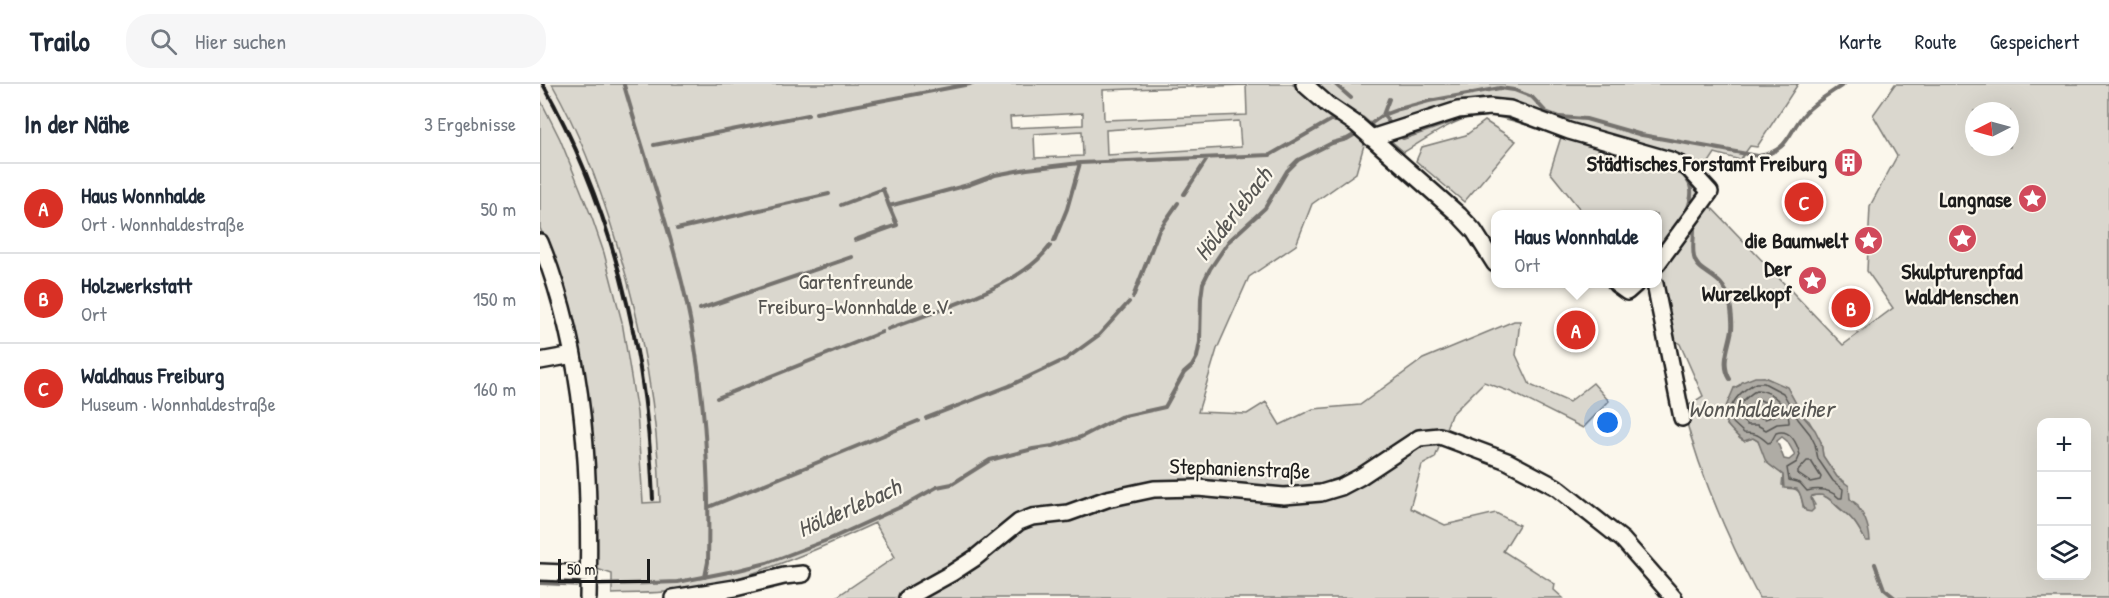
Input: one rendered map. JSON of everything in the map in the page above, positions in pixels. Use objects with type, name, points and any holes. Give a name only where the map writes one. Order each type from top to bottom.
[{"type":"street","points":[[1304,84],[1328,105],[1356,124],[1459,215],[1474,231],[1491,258]]},
{"type":"street","points":[[1369,137],[1458,110],[1490,107],[1510,109],[1569,131],[1670,160],[1688,168],[1710,192],[1662,257]]},
{"type":"street","points":[[540,242],[549,265],[573,355],[584,426],[588,477],[588,585],[540,572]]},
{"type":"street","points":[[1656,288],[1682,418]]},
{"type":"street","points":[[540,361],[573,355]]},
{"type":"street","name":"Stephanienstraße","points":[[907,598],[975,558],[1019,522],[1068,513],[1115,497],[1154,489],[1198,488],[1284,496],[1321,493],[1341,487],[1419,438],[1429,436],[1440,436],[1507,460],[1556,487],[1623,540],[1674,598]]},
{"type":"street","points":[[673,598],[802,574]]},
{"type":"shaded area","points":[[540,84],[587,84],[671,311],[660,502],[629,503],[540,182]]},
{"type":"green space","name":"Gartenfreunde Freiburg-Wonnhalde e.V.","points":[[552,84],[1798,84],[1757,147],[1750,146],[1740,160],[1715,153],[1696,182],[1699,195],[1662,244],[1662,210],[1581,210],[1550,172],[1561,137],[1506,119],[1484,115],[1466,118],[1447,126],[1404,152],[1363,117],[1351,129],[1364,145],[1356,173],[1312,204],[1296,245],[1249,277],[1217,349],[1198,412],[1247,414],[1266,402],[1280,425],[1313,409],[1360,405],[1423,359],[1514,321],[1520,321],[1516,355],[1530,385],[1569,402],[1593,383],[1609,401],[1583,428],[1511,392],[1484,382],[1451,415],[1435,458],[1422,465],[1410,508],[1445,525],[1496,513],[1519,525],[1503,551],[1555,584],[1554,590],[1563,598],[835,598],[895,557],[875,523],[791,560],[704,587],[612,594],[612,574],[594,568],[594,491],[555,264],[540,228],[540,99],[560,139],[604,253],[622,322],[637,413],[643,503],[660,502],[652,402],[634,306],[610,221],[580,141]],"holes":[[[1246,85],[1247,115],[1104,120],[1103,90]],[[1083,113],[1083,125],[1011,128],[1010,117]],[[1239,121],[1241,147],[1107,155],[1106,130]],[[1082,131],[1083,156],[1035,158],[1034,134]]]},
{"type":"green space","points":[[1895,84],[2109,84],[2109,598],[1759,598],[1725,529],[1690,434],[1683,409],[1703,396],[1680,344],[1670,337],[1660,288],[1662,288],[1662,261],[1708,204],[1843,345],[1893,308],[1867,271],[1870,206],[1897,156],[1873,115]],"holes":[[[1764,377],[1787,388],[1821,442],[1823,456],[1837,477],[1844,481],[1850,499],[1858,505],[1866,541],[1853,521],[1825,497],[1812,496],[1815,505],[1803,507],[1798,491],[1782,485],[1783,475],[1768,462],[1758,441],[1753,438],[1744,441],[1740,439],[1727,425],[1734,388],[1748,380]]]},
{"type":"green space","points":[[1485,121],[1516,141],[1464,202],[1416,161],[1422,147],[1466,135]]},
{"type":"water","name":"Wonnhaldeweiher","points":[[1755,377],[1764,377],[1787,387],[1803,416],[1815,430],[1821,442],[1823,456],[1837,477],[1849,486],[1850,499],[1865,518],[1870,541],[1866,541],[1850,517],[1832,501],[1821,495],[1812,496],[1814,509],[1811,512],[1806,511],[1797,489],[1784,488],[1783,475],[1766,462],[1758,441],[1753,438],[1744,441],[1729,427],[1722,416],[1734,388]],"holes":[[[1782,437],[1795,455],[1789,460],[1784,459],[1777,441]]]},
{"type":"waterway","points":[[816,113],[970,84]]},
{"type":"waterway","points":[[1335,84],[1351,98]]},
{"type":"waterway","name":"Hölderlebach","points":[[1365,128],[1383,115],[1399,109],[1500,88],[1514,90],[1532,97],[1546,112],[1559,117],[1586,119],[1642,135],[1758,156],[1768,154],[1782,146],[1809,109],[1844,84]]},
{"type":"waterway","points":[[624,85],[679,269],[692,328],[702,395],[707,461],[708,562],[705,577]]},
{"type":"waterway","name":"Hölderlebach","points":[[1389,99],[1383,115],[1389,122]]},
{"type":"waterway","points":[[1322,110],[1333,119]]},
{"type":"waterway","points":[[654,145],[808,115]]},
{"type":"waterway","points":[[1403,138],[1470,115]]},
{"type":"waterway","points":[[855,240],[897,225],[889,206],[968,185],[995,175],[1080,163],[1270,155],[1333,119],[1335,121]]},
{"type":"waterway","name":"Hölderlebach","points":[[592,585],[678,582],[767,563],[830,539],[905,505],[937,487],[952,484],[990,460],[1053,446],[1081,437],[1120,417],[1165,407],[1184,373],[1197,357],[1203,283],[1229,241],[1265,208],[1287,171],[1298,160],[1359,132]]},
{"type":"waterway","points":[[1184,194],[1207,159]]},
{"type":"waterway","points":[[1054,241],[1067,209],[1080,163]]},
{"type":"waterway","points":[[1679,171],[1690,184],[1691,199],[1687,210]]},
{"type":"waterway","points":[[841,205],[883,189],[889,206]]},
{"type":"waterway","points":[[677,229],[829,194]]},
{"type":"waterway","points":[[1133,297],[1159,230],[1178,203]]},
{"type":"waterway","points":[[1694,229],[1693,250],[1696,263],[1722,285],[1730,302],[1732,326],[1726,360],[1730,379]]},
{"type":"waterway","points":[[888,329],[995,287],[1029,267],[1050,246]]},
{"type":"waterway","points":[[700,309],[852,257]]},
{"type":"waterway","points":[[926,418],[1009,386],[1066,359],[1099,335],[1129,302]]},
{"type":"waterway","points":[[717,398],[882,332]]},
{"type":"waterway","points":[[709,507],[918,421]]},
{"type":"waterway","points":[[1875,564],[1884,589],[1895,598]]},
{"type":"waterway","name":"Hölderlebach","points":[[540,583],[584,585]]},
{"type":"railway","points":[[543,84],[590,183],[623,285],[635,337],[643,390],[650,444],[653,499]]},
{"type":"place","name":"Städtisches Forstamt Freiburg","points":[[1848,163]]},
{"type":"place","name":"Langnase","points":[[2033,199]]},
{"type":"place","name":"Waldhaus Freiburg","points":[[1804,202]]},
{"type":"place","name":"Skulpturenpfad WaldMenschen","points":[[1962,239]]},
{"type":"place","name":"die Baumwelt","points":[[1869,240]]},
{"type":"place","name":"Der Wurzelkopf","points":[[1813,281]]},
{"type":"place","name":"Holzwerkstatt","points":[[1851,308]]},
{"type":"place","name":"Haus Wonnhalde","points":[[1576,330]]}]
